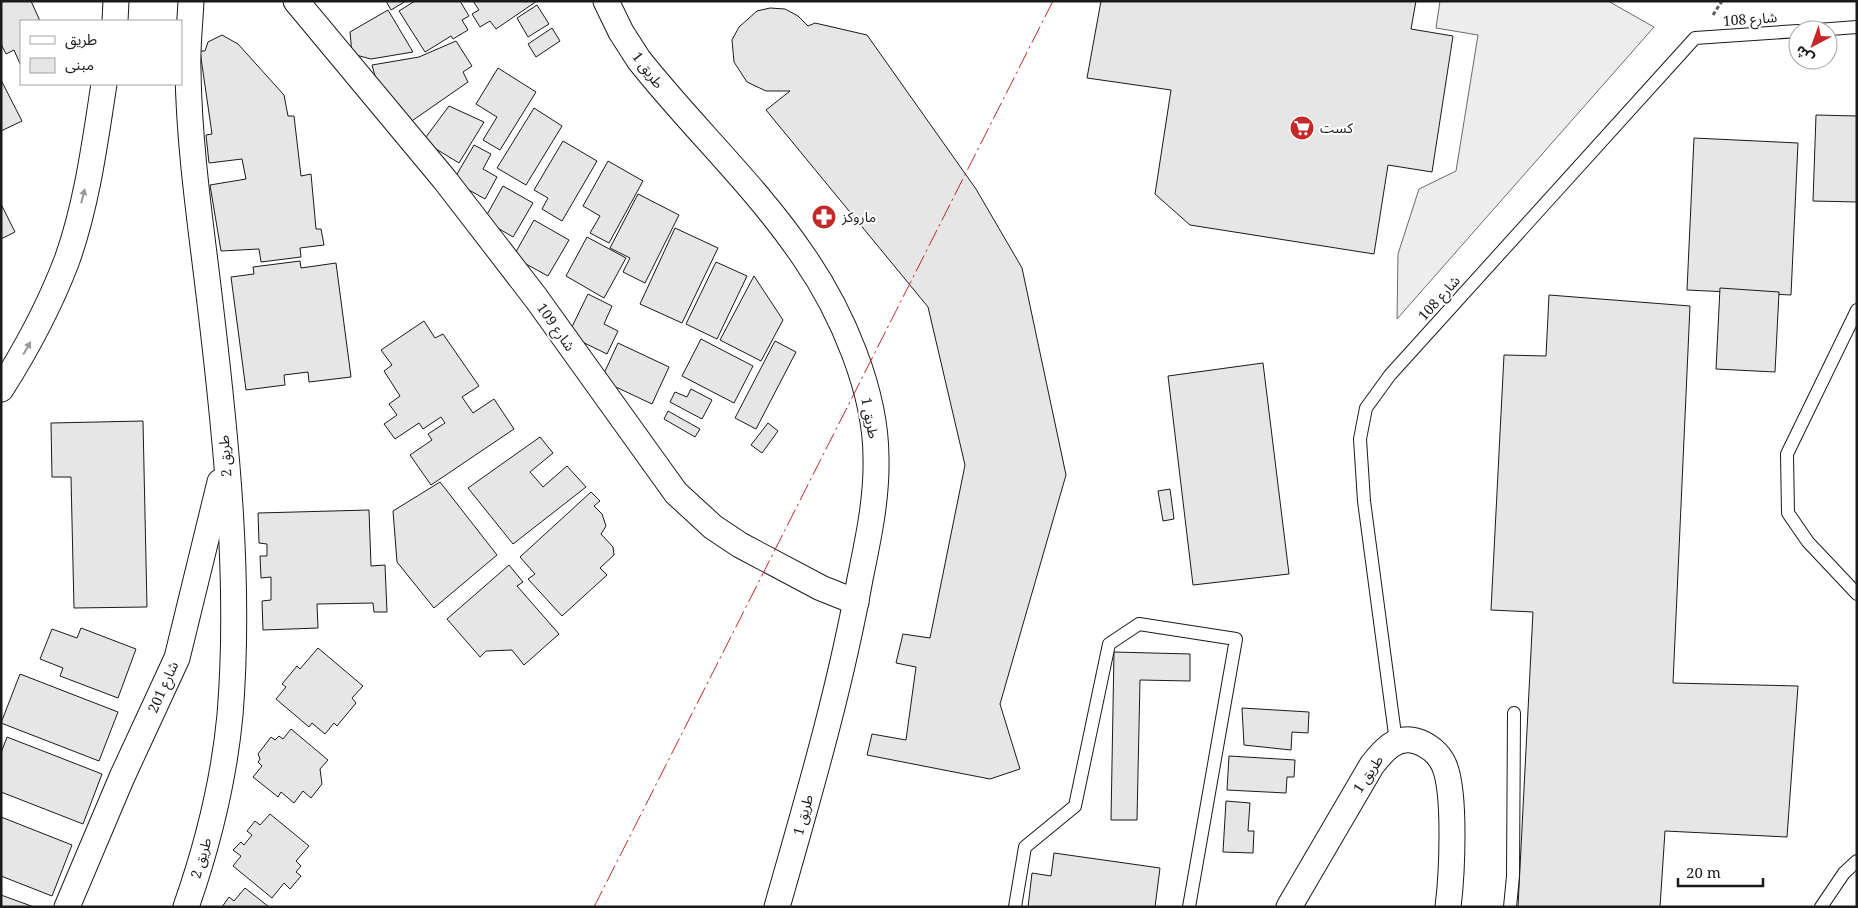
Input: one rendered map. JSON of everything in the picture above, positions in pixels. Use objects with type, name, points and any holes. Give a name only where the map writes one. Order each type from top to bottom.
[{"type":"street","points":[[114,20],[116,1]]},
{"type":"street","name":"طريق 2","points":[[186,907],[202,861],[230,716],[232,580],[226,456],[190,127],[187,68],[191,1]]},
{"type":"street","name":"شارع 109","points":[[296,1],[457,196],[536,298],[676,492],[714,527],[740,545],[820,588],[856,602]]},
{"type":"street","name":"طريق 1","points":[[606,1],[621,32],[639,60],[766,207],[805,258],[850,341],[862,377],[872,419],[876,458],[870,529],[856,602],[838,686],[777,907]]},
{"type":"street","points":[[1,389],[30,344],[67,259],[91,165],[104,85]]},
{"type":"street","name":"شارع 201","points":[[68,907],[122,776],[177,658],[226,456]]},
{"type":"street","points":[[1396,742],[1408,738],[1425,744],[1444,764],[1448,781],[1450,808],[1451,880],[1448,907]]},
{"type":"street","name":"طريق 1","points":[[1289,907],[1372,765],[1384,750],[1396,742]]},
{"type":"lane","points":[[1838,28],[1857,27]]},
{"type":"lane","name":"شارع 108","points":[[1396,742],[1364,501],[1360,439],[1366,408],[1390,375],[1695,38],[1788,32]]},
{"type":"lane","points":[[1857,310],[1787,454],[1788,513],[1808,542],[1857,594]]},
{"type":"lane","points":[[1015,907],[1025,847],[1075,806],[1109,644],[1139,624],[1236,639],[1188,907]]},
{"type":"lane","points":[[1510,907],[1513,876],[1514,713]]},
{"type":"lane","points":[[1821,907],[1844,873],[1857,861]]},
{"type":"shaded area","points":[[1440,1],[1608,1],[1654,27],[1397,319],[1398,254],[1419,189],[1456,171],[1478,35],[1436,28]]},
{"type":"building","points":[[1,1],[31,1],[40,20],[20,20],[20,64],[14,50],[6,54],[1,44]]},
{"type":"building","points":[[386,1],[406,1],[391,10]]},
{"type":"building","points":[[415,1],[460,1],[469,16],[462,20],[468,30],[453,39],[451,36],[425,52],[399,11]]},
{"type":"building","points":[[473,1],[537,1],[496,29],[490,21],[480,27],[472,14],[479,10]]},
{"type":"building","name":"كست","points":[[1101,1],[1416,1],[1411,29],[1453,36],[1432,172],[1388,165],[1374,254],[1190,225],[1155,194],[1171,90],[1087,78]]},
{"type":"building","points":[[537,5],[549,24],[528,37],[517,18]]},
{"type":"building","points":[[770,8],[785,9],[798,16],[808,26],[815,23],[867,35],[976,189],[1022,268],[1066,475],[1000,704],[1020,769],[990,779],[867,755],[872,734],[906,740],[916,667],[896,663],[903,634],[930,638],[965,465],[928,307],[766,110],[790,91],[766,91],[747,82],[734,62],[732,40],[739,27],[757,11]]},
{"type":"building","points":[[388,10],[413,52],[371,59],[352,54],[350,32]]},
{"type":"building","points":[[552,28],[560,41],[536,57],[528,44]]},
{"type":"building","points":[[222,35],[238,44],[284,95],[288,116],[294,116],[301,176],[311,174],[316,229],[321,229],[324,245],[300,248],[301,257],[261,262],[259,249],[221,251],[210,185],[246,179],[242,159],[209,163],[206,135],[212,134],[200,51],[205,51],[208,42]]},
{"type":"building","points":[[456,41],[472,66],[463,72],[468,82],[406,125],[380,94],[372,65],[419,57]]},
{"type":"building","points":[[498,68],[536,92],[500,150],[483,140],[497,117],[476,104]]},
{"type":"building","points":[[1,80],[22,121],[1,131]]},
{"type":"building","points":[[449,106],[484,122],[459,163],[423,141]]},
{"type":"building","points":[[534,108],[562,126],[526,185],[497,168]]},
{"type":"building","points":[[1816,115],[1857,116],[1857,202],[1813,201]]},
{"type":"building","points":[[1694,138],[1798,143],[1791,295],[1687,290]]},
{"type":"building","points":[[563,141],[597,161],[562,221],[542,209],[548,198],[534,190]]},
{"type":"building","points":[[474,145],[491,154],[483,169],[497,177],[485,199],[453,181]]},
{"type":"building","points":[[608,161],[643,181],[609,243],[590,233],[600,216],[583,206]]},
{"type":"building","points":[[503,186],[533,203],[513,237],[484,220]]},
{"type":"building","points":[[638,194],[679,215],[645,283],[623,272],[630,258],[610,248]]},
{"type":"building","points":[[1,204],[15,232],[1,239]]},
{"type":"building","points":[[534,220],[569,240],[548,276],[513,257]]},
{"type":"building","points":[[675,228],[718,248],[682,323],[640,304]]},
{"type":"building","points":[[587,237],[626,258],[604,298],[566,276]]},
{"type":"building","points":[[300,261],[301,268],[336,263],[351,377],[309,382],[308,372],[284,375],[285,385],[246,390],[231,277],[254,274],[253,267]]},
{"type":"building","points":[[716,262],[747,276],[717,339],[686,324]]},
{"type":"building","points":[[754,276],[783,320],[761,361],[720,340]]},
{"type":"building","points":[[1720,288],[1779,292],[1775,372],[1716,369]]},
{"type":"building","points":[[588,294],[612,306],[604,324],[618,331],[607,354],[568,335]]},
{"type":"building","points":[[1549,295],[1690,306],[1673,683],[1798,686],[1787,837],[1665,831],[1660,907],[1518,907],[1533,612],[1491,610],[1504,355],[1546,356]]},
{"type":"building","points":[[424,321],[435,338],[443,334],[479,386],[462,397],[473,413],[494,399],[514,429],[431,485],[410,455],[432,440],[428,434],[445,423],[441,417],[423,429],[419,423],[395,439],[384,424],[397,415],[389,404],[400,396],[384,371],[392,365],[381,350]]},
{"type":"building","points":[[701,339],[753,366],[734,403],[682,376]]},
{"type":"building","points":[[775,341],[796,352],[756,429],[735,418]]},
{"type":"building","points":[[618,343],[669,367],[652,404],[601,380]]},
{"type":"building","points":[[1263,363],[1289,574],[1193,585],[1168,376]]},
{"type":"building","points":[[691,389],[712,400],[702,419],[670,402],[675,392],[687,397]]},
{"type":"building","points":[[668,411],[700,429],[695,437],[664,419]]},
{"type":"building","points":[[143,421],[147,607],[74,608],[71,477],[52,477],[51,423]]},
{"type":"building","points":[[768,423],[778,431],[762,453],[751,445]]},
{"type":"building","points":[[540,437],[553,453],[530,472],[543,487],[567,466],[586,487],[513,544],[468,488]]},
{"type":"building","points":[[440,482],[497,555],[434,608],[397,562],[393,511]]},
{"type":"building","points":[[1170,489],[1174,519],[1163,521],[1158,491]]},
{"type":"building","points":[[591,492],[600,501],[594,506],[602,514],[606,526],[601,534],[613,547],[614,555],[600,568],[607,575],[562,616],[528,579],[535,574],[520,557]]},
{"type":"building","points":[[369,510],[371,566],[385,565],[387,612],[374,612],[373,603],[317,604],[318,628],[263,630],[262,601],[271,600],[271,577],[261,578],[260,556],[267,556],[267,544],[259,543],[258,513]]},
{"type":"building","points":[[509,565],[523,582],[517,586],[559,634],[524,665],[512,650],[486,651],[480,657],[447,619]]},
{"type":"building","points":[[81,628],[136,649],[118,698],[60,676],[63,668],[40,659],[52,629],[77,638]]},
{"type":"building","points":[[318,648],[363,686],[352,698],[356,703],[337,726],[334,723],[325,734],[312,723],[309,727],[276,699],[286,687],[282,684],[297,666],[300,669]]},
{"type":"building","points":[[1114,652],[1190,654],[1190,681],[1140,680],[1137,820],[1111,820]]},
{"type":"building","points":[[20,674],[118,712],[99,761],[1,723]]},
{"type":"building","points":[[1242,708],[1309,712],[1308,733],[1292,732],[1291,750],[1244,745]]},
{"type":"building","points":[[291,729],[328,760],[320,769],[322,784],[311,798],[303,791],[294,803],[281,792],[278,797],[253,777],[262,766],[258,762],[260,759],[258,754],[271,737],[275,740],[279,736],[283,739]]},
{"type":"building","points":[[7,737],[102,774],[83,824],[1,792],[1,753]]},
{"type":"building","points":[[1229,756],[1295,760],[1294,777],[1287,777],[1286,793],[1227,790]]},
{"type":"building","points":[[1226,801],[1250,803],[1248,831],[1254,831],[1253,853],[1223,852]]},
{"type":"building","points":[[270,814],[309,846],[296,861],[301,866],[296,872],[301,876],[290,889],[284,883],[272,898],[233,866],[241,856],[233,850],[241,842],[244,845],[252,835],[247,831],[255,821],[260,825]]},
{"type":"building","points":[[1,817],[72,845],[52,896],[1,876]]},
{"type":"building","points":[[1054,853],[1160,868],[1155,907],[1028,907],[1032,873],[1051,876]]},
{"type":"building","points":[[245,888],[269,907],[222,907],[229,897],[234,901]]},
{"type":"building","points":[[1,895],[34,907],[1,907]]},
{"type":"power","points":[[594,907],[1053,1]]},
{"type":"place","name":"كست","points":[[1302,128]]},
{"type":"place","name":"ماروكز","points":[[824,217]]}]
